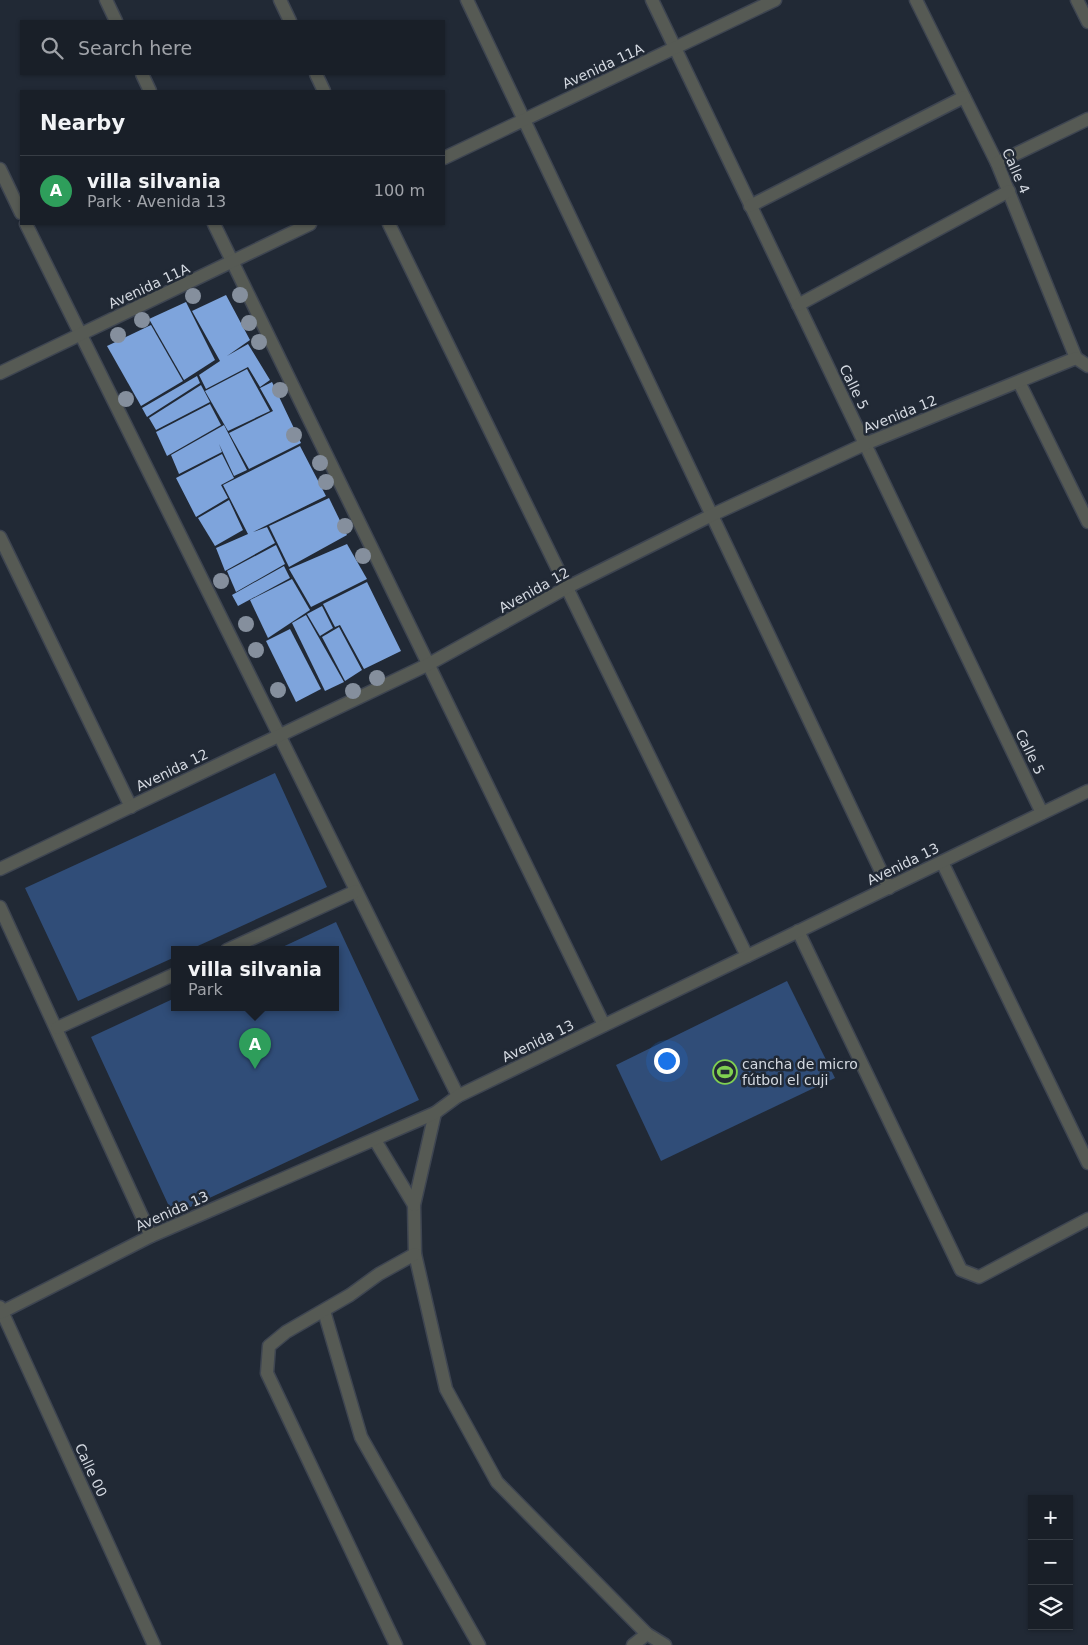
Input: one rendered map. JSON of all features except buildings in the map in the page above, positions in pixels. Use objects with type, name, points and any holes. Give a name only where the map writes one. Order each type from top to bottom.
[{"type":"street","points":[[106,0],[116,20]]},
{"type":"street","points":[[280,0],[290,20]]},
{"type":"street","points":[[468,0],[888,888]]},
{"type":"street","name":"Calle 5","points":[[652,0],[1042,813]]},
{"type":"street","name":"Avenida 11A","points":[[445,158],[776,0]]},
{"type":"street","name":"Calle 4","points":[[916,0],[997,163],[1076,358]]},
{"type":"street","points":[[1077,0],[1088,22]]},
{"type":"street","points":[[142,75],[150,90]]},
{"type":"street","points":[[316,75],[324,90]]},
{"type":"street","points":[[750,206],[964,97]]},
{"type":"street","points":[[997,163],[1088,119]]},
{"type":"street","points":[[0,169],[20,211]]},
{"type":"street","points":[[798,305],[1009,191]]},
{"type":"street","points":[[26,225],[458,1096]]},
{"type":"street","points":[[214,225],[604,1025]]},
{"type":"street","name":"Avenida 11A","points":[[0,374],[233,263],[308,225]]},
{"type":"street","points":[[388,225],[747,956]]},
{"type":"street","points":[[1076,358],[1088,366]]},
{"type":"street","name":"Avenida 12","points":[[0,869],[429,664],[566,588],[712,515],[865,444],[1076,358]]},
{"type":"street","points":[[1019,382],[1088,522]]},
{"type":"street","points":[[0,537],[131,807]]},
{"type":"street","name":"Avenida 13","points":[[1,1311],[151,1236],[375,1140],[435,1112],[458,1096],[1088,792]]},
{"type":"street","points":[[942,862],[1088,1163]]},
{"type":"street","points":[[236,946],[356,891]]},
{"type":"street","points":[[0,907],[151,1236]]},
{"type":"street","points":[[798,931],[961,1270],[979,1277],[1088,1219]]},
{"type":"street","points":[[57,1028],[171,976]]},
{"type":"street","points":[[435,1112],[414,1205],[415,1254],[446,1389],[497,1482],[647,1634],[665,1645]]},
{"type":"street","points":[[375,1140],[414,1205]]},
{"type":"street","points":[[396,1645],[267,1373],[269,1346],[286,1332],[324,1311],[379,1274],[415,1254]]},
{"type":"street","name":"Calle 00","points":[[1,1311],[154,1645]]},
{"type":"street","points":[[324,1311],[361,1437],[479,1645]]},
{"type":"street","points":[[634,1645],[647,1634]]},
{"type":"shaded area","points":[[275,773],[327,887],[198,946],[171,946],[171,959],[78,1001],[25,888]]},
{"type":"shaded area","points":[[336,922],[419,1100],[173,1215],[91,1037],[171,1000],[171,1011],[339,1011],[339,946],[285,946]]},
{"type":"shaded area","name":"cancha de micro fútbol el cuji","points":[[787,981],[835,1078],[661,1161],[616,1065]]},
{"type":"place","name":"villa silvania","points":[[255,1069]]},
{"type":"place","name":"cancha de micro fútbol el cuji","points":[[725,1072]]}]
